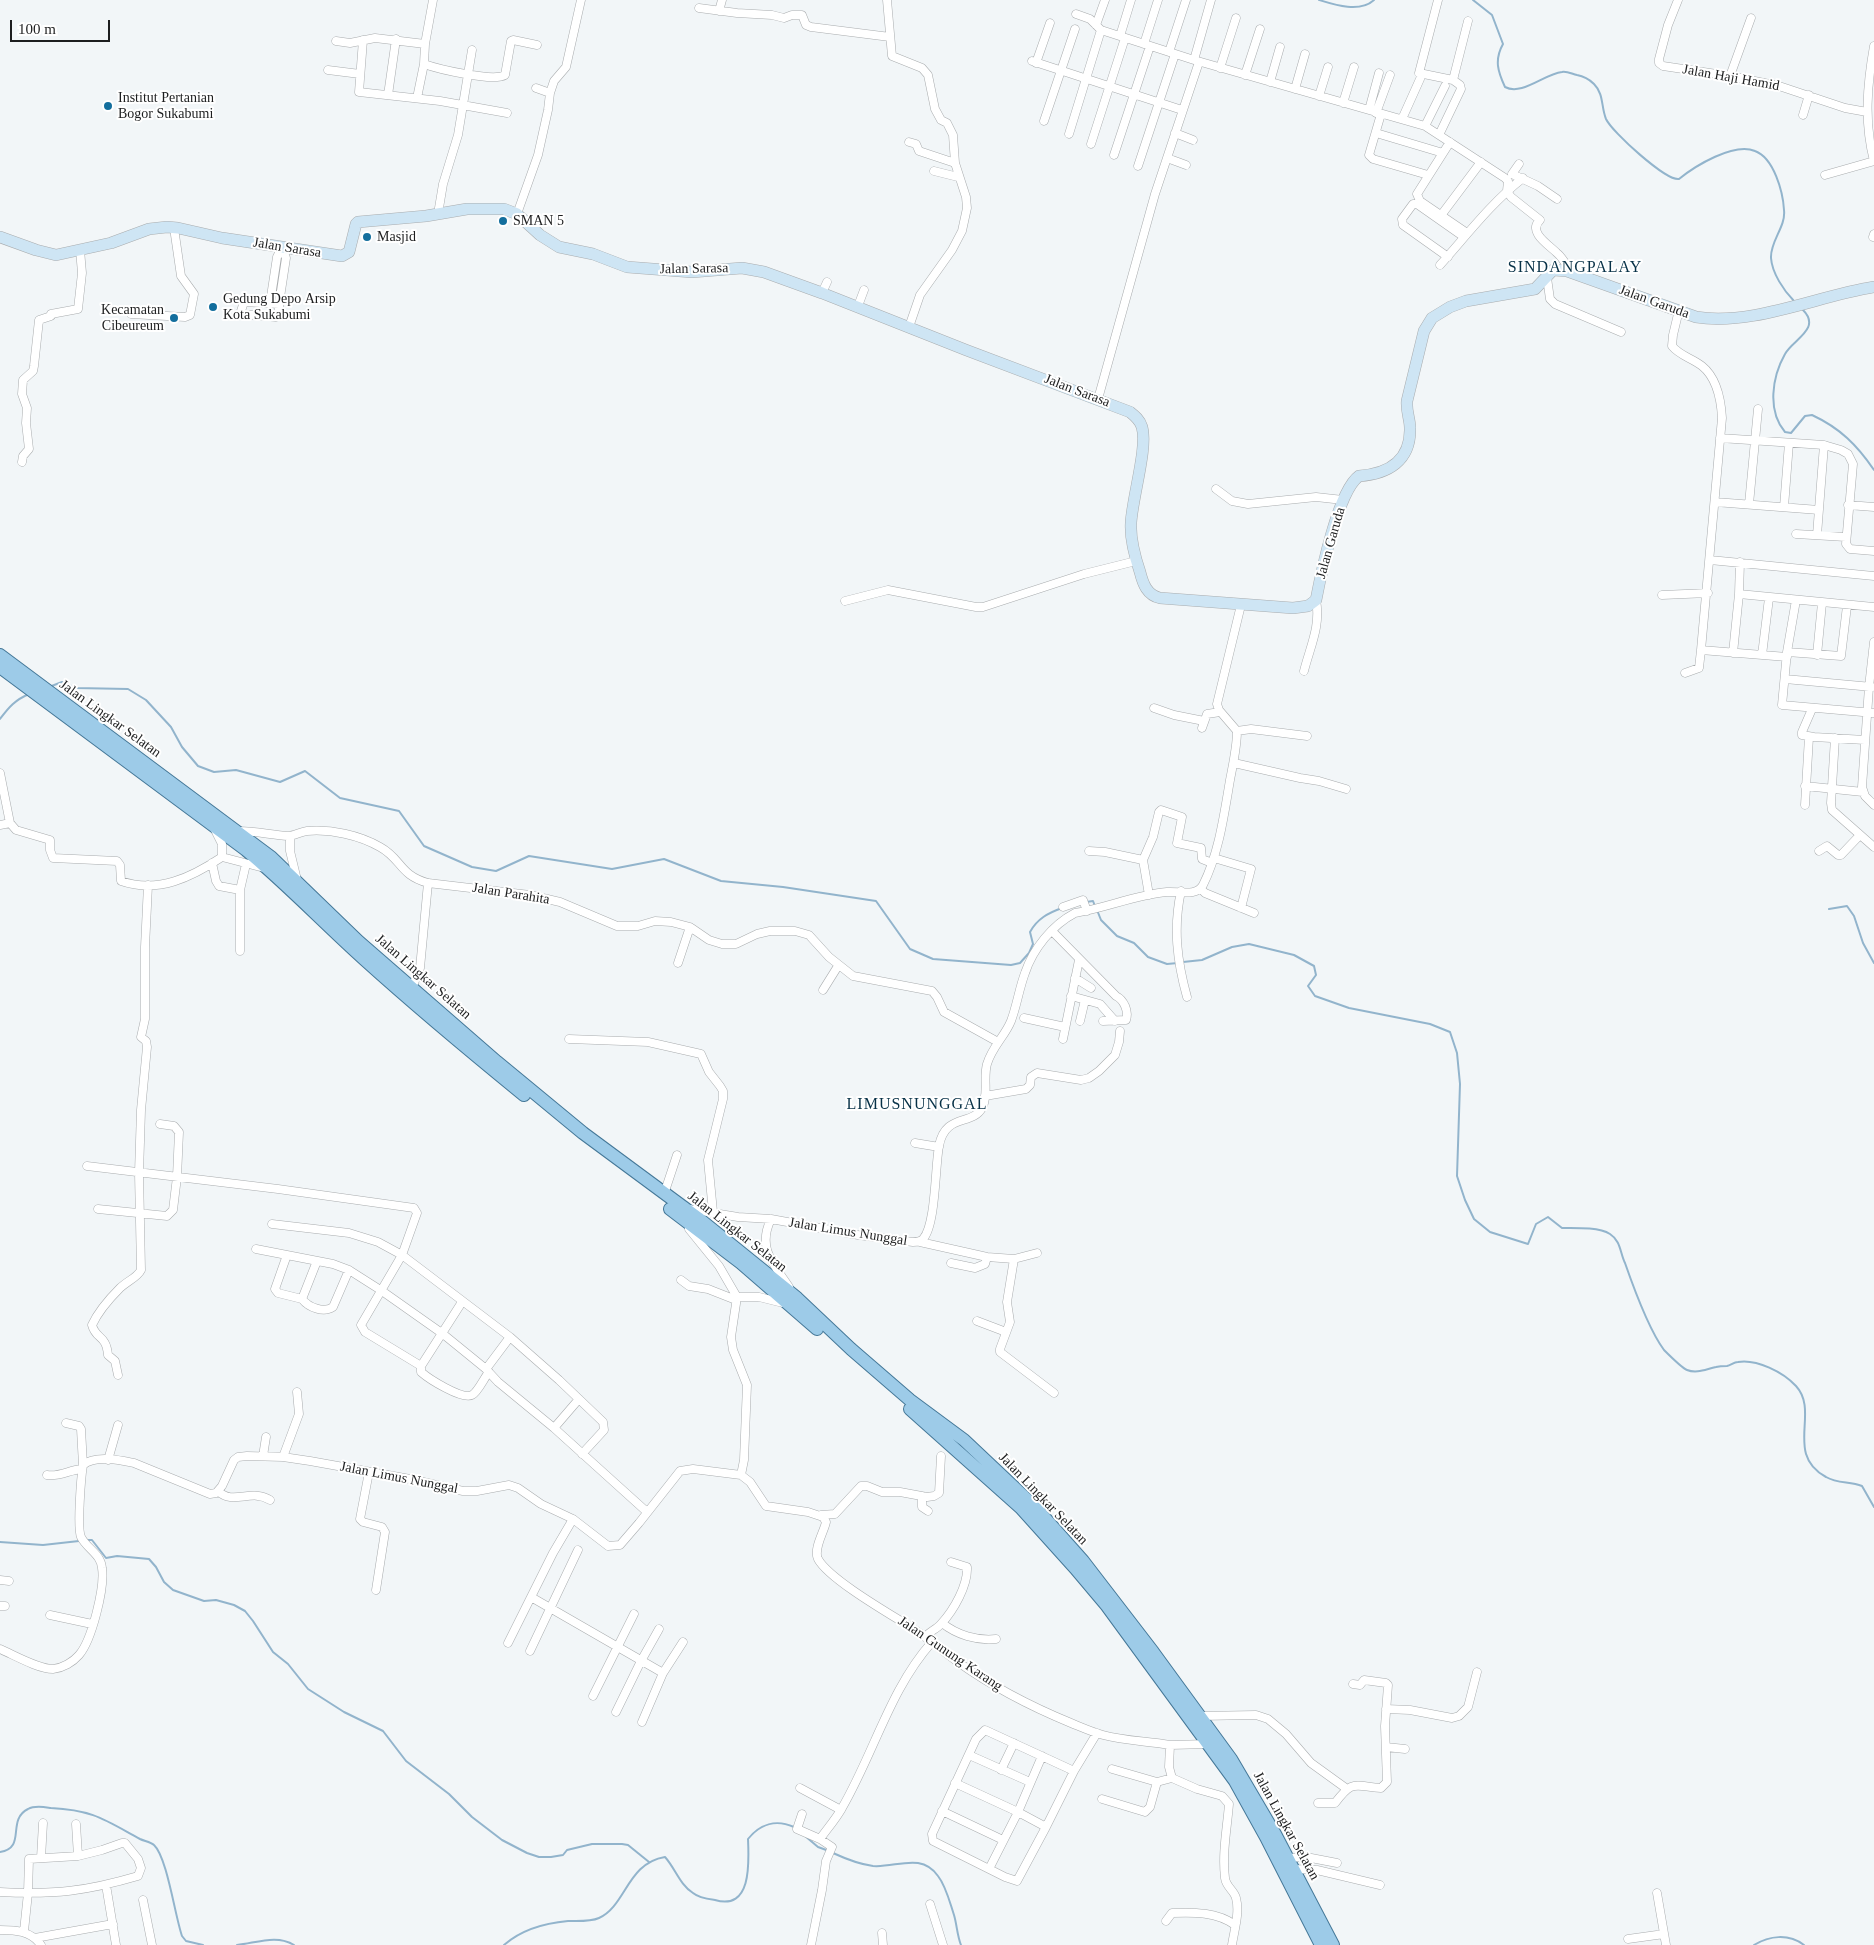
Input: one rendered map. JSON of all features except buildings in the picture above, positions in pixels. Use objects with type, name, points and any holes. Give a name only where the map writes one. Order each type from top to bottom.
[{"type":"main road","name":"Jalan Lingkar Selatan","points":[[0,656],[271,857],[358,941],[412,988],[494,1065],[664,1194],[680,1211]]},
{"type":"main road","name":"Jalan Lingkar Selatan","points":[[0,667],[209,822],[269,869],[364,959],[494,1065],[608,1162],[680,1211],[851,1349],[903,1394],[964,1440],[1035,1507],[1200,1716],[1247,1784],[1291,1863],[1332,1945]]},
{"type":"main road","name":"Jalan Lingkar Selatan","points":[[1079,1564],[1107,1606],[1222,1762],[1247,1804],[1320,1945]]},
{"type":"street","points":[[417,98],[433,0]]},
{"type":"street","points":[[517,214],[538,155],[554,81],[566,67],[581,0]]},
{"type":"street","points":[[719,12],[722,0]]},
{"type":"street","points":[[887,0],[892,56],[922,68],[928,75],[935,109],[941,120],[947,123],[953,135],[955,163],[966,197],[967,208],[962,231],[952,250],[920,295],[909,327]]},
{"type":"street","points":[[1069,134],[1086,79],[1105,0]]},
{"type":"street","points":[[1091,144],[1109,87],[1132,0]]},
{"type":"street","points":[[1114,155],[1134,94],[1158,0]]},
{"type":"street","points":[[1138,166],[1160,102],[1186,0]]},
{"type":"street","points":[[1098,399],[1155,194],[1182,110],[1212,0]]},
{"type":"street","points":[[1438,0],[1419,73],[1454,80],[1460,85],[1461,89],[1439,135]]},
{"type":"street","name":"Jalan Haji Hamid","points":[[1678,0],[1668,25],[1660,65],[1779,86],[1845,108],[1866,112]]},
{"type":"street","points":[[699,8],[719,12],[772,15],[784,18],[800,15],[803,16],[806,25],[811,27],[890,36]]},
{"type":"street","points":[[1076,14],[1087,18],[1099,28],[1196,61],[1425,126],[1508,181],[1507,191],[1514,200],[1540,220],[1536,224],[1537,232],[1544,242],[1558,254],[1571,272]]},
{"type":"street","points":[[1220,68],[1236,18]]},
{"type":"street","points":[[1730,76],[1751,18]]},
{"type":"street","points":[[1454,80],[1468,21]]},
{"type":"street","points":[[1050,23],[1034,62],[1182,110]]},
{"type":"street","points":[[1044,121],[1075,29]]},
{"type":"street","points":[[1245,75],[1260,29]]},
{"type":"street","points":[[336,41],[350,43],[375,38],[396,39],[425,44]]},
{"type":"street","points":[[388,95],[396,39]]},
{"type":"street","points":[[363,40],[359,92],[417,98],[507,113]]},
{"type":"street","points":[[424,64],[468,75],[502,77],[505,75],[510,42],[513,40],[537,45]]},
{"type":"street","points":[[1270,82],[1280,47]]},
{"type":"street","points":[[1825,175],[1874,161],[1868,139],[1866,112],[1874,47]]},
{"type":"street","points":[[438,214],[443,184],[458,135],[461,105],[472,50]]},
{"type":"street","points":[[1295,89],[1305,54]]},
{"type":"street","points":[[1319,96],[1328,67]]},
{"type":"street","points":[[1343,103],[1354,67]]},
{"type":"street","points":[[328,70],[360,74]]},
{"type":"street","points":[[1379,73],[1375,112],[1376,133],[1369,155],[1371,158],[1428,175]]},
{"type":"street","points":[[1375,112],[1390,74]]},
{"type":"street","points":[[1402,119],[1420,79]]},
{"type":"street","points":[[1425,126],[1444,86]]},
{"type":"street","points":[[536,88],[550,93]]},
{"type":"street","points":[[1803,115],[1809,95]]},
{"type":"street","points":[[1175,133],[1193,140]]},
{"type":"street","points":[[1376,133],[1443,153]]},
{"type":"street","points":[[909,142],[916,144],[919,151],[955,163]]},
{"type":"street","points":[[1450,142],[1418,191],[1418,198],[1442,214],[1466,235]]},
{"type":"street","points":[[1167,158],[1186,165]]},
{"type":"street","points":[[1442,214],[1481,162]]},
{"type":"street","points":[[1519,164],[1512,174],[1538,186],[1557,199]]},
{"type":"street","points":[[934,171],[958,177]]},
{"type":"street","points":[[1440,265],[1507,191],[1523,178]]},
{"type":"street","points":[[1448,256],[1402,225],[1402,219],[1413,204],[1417,204],[1466,235]]},
{"type":"street","name":"Jalan Sarasa","points":[[0,236],[52,255],[111,243],[149,229],[174,228],[222,238],[345,256],[350,249],[358,222],[438,214],[467,209],[496,208],[517,214],[550,243],[559,247],[593,254],[626,267],[692,272],[742,268],[825,287],[858,306],[909,327],[1130,412],[1136,417],[1142,428],[1142,450],[1131,524],[1136,561],[1147,589],[1154,597],[1241,605]]},
{"type":"street","points":[[131,314],[185,317],[190,315],[194,294],[181,276],[174,228]]},
{"type":"street","points":[[270,303],[277,257],[282,247]]},
{"type":"street","points":[[279,304],[244,302],[241,311],[245,314],[277,317],[279,304],[286,258],[282,247]]},
{"type":"street","points":[[22,462],[23,456],[29,449],[26,423],[27,408],[22,394],[23,380],[33,371],[39,320],[51,316],[51,314],[78,310],[82,273],[80,250]]},
{"type":"street","name":"Jalan Garuda","points":[[1316,600],[1322,568],[1343,500],[1350,484],[1359,476],[1384,472],[1394,465],[1407,449],[1410,428],[1406,410],[1407,401],[1424,331],[1432,318],[1450,307],[1466,301],[1532,290],[1555,270],[1571,272],[1696,317],[1727,320],[1874,287]]},
{"type":"street","points":[[1547,278],[1550,298],[1555,304],[1621,332]]},
{"type":"street","points":[[858,306],[864,290]]},
{"type":"street","points":[[1679,310],[1672,346],[1678,352],[1702,366],[1716,387],[1721,403],[1708,593],[1700,667],[1685,673]]},
{"type":"street","points":[[1749,504],[1758,409]]},
{"type":"street","points":[[1720,438],[1824,445],[1848,454],[1853,464],[1846,544],[1850,549],[1874,551]]},
{"type":"street","points":[[1784,507],[1789,443]]},
{"type":"street","points":[[1817,535],[1824,445]]},
{"type":"street","points":[[1216,489],[1232,501],[1248,504],[1316,497],[1343,500]]},
{"type":"street","points":[[1715,502],[1819,510]]},
{"type":"street","points":[[1848,505],[1874,507]]},
{"type":"street","points":[[1796,534],[1846,537]]},
{"type":"street","points":[[1710,560],[1874,576]]},
{"type":"street","points":[[845,601],[888,590],[983,607],[1084,574],[1136,561]]},
{"type":"street","points":[[1733,653],[1740,562]]},
{"type":"street","points":[[1662,594],[1708,593]]},
{"type":"street","points":[[1739,594],[1847,606],[1874,607]]},
{"type":"street","points":[[1762,655],[1769,598]]},
{"type":"street","points":[[1304,671],[1317,625],[1318,610],[1316,600],[1308,606],[1293,608],[1241,605],[1217,699],[1217,706],[1220,712],[1238,730],[1251,729],[1307,736]]},
{"type":"street","points":[[1796,600],[1787,654],[1782,706],[1871,712]]},
{"type":"street","points":[[1817,655],[1822,603]]},
{"type":"street","points":[[1701,650],[1762,655],[1841,656],[1847,606]]},
{"type":"street","points":[[1874,642],[1871,712],[1865,740],[1863,792],[1874,806]]},
{"type":"street","points":[[1785,679],[1872,687]]},
{"type":"street","points":[[1154,708],[1203,724],[1208,713],[1220,712]]},
{"type":"street","points":[[1812,708],[1802,733],[1809,737],[1865,740]]},
{"type":"street","points":[[1238,730],[1223,824],[1213,861],[1201,889],[1205,893],[1254,913]]},
{"type":"street","points":[[1805,805],[1809,737]]},
{"type":"street","points":[[1835,738],[1832,810],[1874,848]]},
{"type":"street","points":[[1234,763],[1319,781],[1346,789]]},
{"type":"street","points":[[0,773],[10,823],[16,830],[50,840],[50,853],[53,858],[117,861],[120,865],[121,881],[157,886],[180,880],[222,857],[269,869]]},
{"type":"street","points":[[1805,786],[1863,792]]},
{"type":"street","points":[[1149,895],[1142,860],[1154,837],[1158,812],[1161,810],[1182,817],[1177,843],[1201,848],[1202,859],[1251,870],[1241,908]]},
{"type":"street","points":[[209,822],[222,844],[222,857]]},
{"type":"street","points":[[0,826],[10,823]]},
{"type":"street","name":"Jalan Parahita","points":[[237,831],[257,831],[290,836],[307,831],[325,831],[351,835],[386,850],[394,857],[405,873],[419,881],[530,895],[552,900],[617,926],[638,926],[655,921],[671,922],[690,927],[709,940],[722,944],[736,944],[757,934],[770,931],[795,931],[807,934],[838,966],[853,976],[932,991],[944,1012],[998,1042]]},
{"type":"street","points":[[1819,851],[1828,846],[1840,855],[1860,835]]},
{"type":"street","points":[[290,836],[290,851],[298,883]]},
{"type":"street","points":[[1089,851],[1105,852],[1142,860]]},
{"type":"street","points":[[212,863],[216,881],[220,886],[240,890]]},
{"type":"street","points":[[240,951],[240,890],[246,864]]},
{"type":"street","points":[[412,988],[420,968],[428,883]]},
{"type":"street","points":[[118,1375],[115,1361],[108,1355],[106,1342],[93,1330],[92,1326],[121,1286],[140,1272],[141,1214],[139,1173],[141,1110],[147,1047],[146,1041],[141,1037],[145,1019],[145,947],[148,885]]},
{"type":"street","name":"Jalan Limus Nunggal","points":[[680,1211],[713,1212],[771,1219],[858,1234],[920,1242],[926,1234],[930,1217],[938,1147],[944,1130],[978,1113],[981,1109],[985,1096],[987,1065],[990,1054],[1011,1020],[1028,965],[1037,949],[1064,919],[1086,907],[1149,895],[1181,891],[1192,893],[1201,889]]},
{"type":"street","points":[[1181,891],[1176,916],[1177,950],[1186,997]]},
{"type":"street","points":[[1063,907],[1080,900],[1086,907]]},
{"type":"street","points":[[678,963],[690,927]]},
{"type":"street","points":[[1052,931],[1078,960],[1122,1000],[1127,1017],[1126,1020],[1103,1021]]},
{"type":"street","points":[[1063,1039],[1078,960]]},
{"type":"street","points":[[823,990],[838,966]]},
{"type":"street","points":[[1075,978],[1092,988]]},
{"type":"street","points":[[1071,996],[1100,1004],[1115,1020]]},
{"type":"street","points":[[1080,1021],[1085,1000]]},
{"type":"street","points":[[1024,1018],[1065,1027]]},
{"type":"street","points":[[985,1096],[1026,1089],[1030,1085],[1031,1077],[1037,1074],[1085,1079],[1099,1071],[1115,1055],[1120,1042],[1120,1032]]},
{"type":"street","points":[[569,1040],[648,1042],[701,1054],[709,1072],[723,1091],[723,1100],[708,1160],[713,1212]]},
{"type":"street","points":[[98,1209],[171,1215],[177,1177],[179,1132],[174,1126],[160,1124]]},
{"type":"street","points":[[915,1143],[938,1147]]},
{"type":"street","points":[[664,1194],[677,1155]]},
{"type":"street","points":[[87,1166],[350,1198],[414,1208],[417,1213],[415,1222],[402,1255],[362,1322],[361,1327],[366,1332],[422,1366]]},
{"type":"street","points":[[680,1211],[719,1266],[736,1298],[731,1337],[733,1350],[747,1385],[744,1460],[741,1475],[750,1482],[766,1506],[796,1509],[822,1515],[835,1514],[861,1486],[867,1486],[882,1492],[934,1496],[939,1493],[941,1456]]},
{"type":"street","points":[[771,1219],[765,1236],[767,1250],[793,1302]]},
{"type":"street","points":[[272,1224],[349,1233],[378,1242],[402,1255],[510,1337],[603,1422],[602,1432],[582,1454]]},
{"type":"street","points":[[920,1242],[986,1257],[1014,1259],[1037,1253]]},
{"type":"street","points":[[256,1249],[317,1261],[349,1270],[382,1291],[443,1334],[554,1428],[647,1512]]},
{"type":"street","points":[[287,1255],[275,1289],[278,1293],[302,1300],[322,1310],[328,1310],[333,1307],[349,1270]]},
{"type":"street","points":[[951,1263],[978,1267],[985,1264],[986,1257]]},
{"type":"street","points":[[1014,1259],[1007,1302],[1010,1322],[1000,1352],[1054,1393]]},
{"type":"street","points":[[302,1300],[317,1261]]},
{"type":"street","points":[[681,1280],[690,1286],[736,1298],[759,1297],[793,1302]]},
{"type":"street","points":[[462,1302],[422,1366],[421,1370],[424,1374],[455,1392],[472,1395],[510,1337]]},
{"type":"street","points":[[977,1322],[1006,1332]]},
{"type":"street","points":[[283,1457],[299,1414],[298,1392]]},
{"type":"street","points":[[554,1428],[579,1399]]},
{"type":"street","points":[[0,1649],[43,1667],[57,1668],[66,1665],[78,1656],[83,1649],[92,1624],[100,1593],[103,1571],[100,1559],[80,1535],[81,1429],[79,1426],[66,1423]]},
{"type":"street","points":[[108,1460],[118,1425]]},
{"type":"street","points":[[263,1456],[266,1437]]},
{"type":"street","name":"Jalan Limus Nunggal","points":[[218,1491],[222,1486],[231,1463],[236,1458],[242,1456],[283,1457],[410,1479],[463,1491],[477,1491],[509,1485],[518,1488],[541,1504],[573,1519],[611,1547],[620,1545],[624,1541],[683,1469],[741,1475]]},
{"type":"street","points":[[47,1475],[58,1476],[82,1468],[90,1461],[108,1460],[134,1463],[165,1474],[206,1493],[218,1491],[228,1497],[257,1495],[270,1500]]},
{"type":"street","points":[[368,1472],[360,1519],[363,1522],[382,1527],[385,1532],[376,1590]]},
{"type":"street","points":[[922,1496],[922,1507],[928,1512]]},
{"type":"street","name":"Jalan Gunung Karang","points":[[822,1515],[826,1522],[817,1552],[821,1563],[835,1576],[871,1602],[929,1639],[965,1667],[1029,1704],[1097,1733],[1120,1739],[1170,1745],[1209,1744]]},
{"type":"street","points":[[508,1643],[553,1553],[573,1519]]},
{"type":"street","points":[[530,1651],[578,1550]]},
{"type":"street","points":[[820,1839],[842,1810],[902,1685],[929,1639],[955,1605],[965,1580],[967,1569],[964,1565],[952,1562]]},
{"type":"street","points":[[0,1580],[9,1581]]},
{"type":"street","points":[[531,1597],[663,1674]]},
{"type":"street","points":[[593,1696],[634,1614]]},
{"type":"street","points":[[50,1615],[92,1624]]},
{"type":"street","points":[[942,1624],[956,1633],[986,1640],[996,1639]]},
{"type":"street","points":[[616,1712],[659,1629]]},
{"type":"street","points":[[642,1722],[663,1674],[683,1642]]},
{"type":"street","points":[[1386,1709],[1410,1710],[1452,1718],[1460,1716],[1468,1707],[1477,1672]]},
{"type":"street","points":[[1318,1803],[1335,1803],[1347,1789],[1356,1785],[1378,1788],[1385,1786],[1387,1782],[1386,1709],[1388,1684],[1366,1679],[1360,1684],[1353,1684]]},
{"type":"street","points":[[1200,1716],[1256,1714],[1268,1719],[1286,1734],[1311,1763],[1347,1789]]},
{"type":"street","points":[[1074,1771],[985,1730],[976,1739],[942,1811],[932,1834],[935,1843],[1017,1881],[1074,1771],[1097,1733]]},
{"type":"street","points":[[1001,1770],[1014,1743]]},
{"type":"street","points":[[1170,1745],[1169,1767],[1172,1778]]},
{"type":"street","points":[[1386,1747],[1405,1749]]},
{"type":"street","points":[[969,1755],[1030,1782]]},
{"type":"street","points":[[989,1869],[1018,1812],[1042,1756]]},
{"type":"street","points":[[1112,1769],[1157,1782],[1172,1778],[1197,1789],[1222,1796],[1228,1804],[1224,1834],[1224,1867],[1226,1883],[1234,1893],[1236,1900],[1232,1945]]},
{"type":"street","points":[[1102,1799],[1145,1812],[1150,1808],[1157,1782]]},
{"type":"street","points":[[955,1783],[1046,1827]]},
{"type":"street","points":[[800,1788],[842,1810]]},
{"type":"street","points":[[1228,1804],[1247,1804]]},
{"type":"street","points":[[942,1811],[1003,1840]]},
{"type":"street","points":[[802,1814],[797,1829],[831,1845],[826,1861],[811,1945]]},
{"type":"street","points":[[42,1858],[43,1823]]},
{"type":"street","points":[[76,1824],[78,1856]]},
{"type":"street","points":[[0,1892],[28,1894],[73,1892],[106,1885],[138,1876],[142,1868],[138,1859],[125,1843],[78,1856],[30,1858],[28,1860],[28,1894],[24,1932]]},
{"type":"street","points":[[1291,1863],[1306,1857],[1337,1863]]},
{"type":"street","points":[[1291,1863],[1380,1885]]},
{"type":"street","points":[[106,1885],[116,1945]]},
{"type":"street","points":[[1657,1893],[1666,1945]]},
{"type":"street","points":[[143,1900],[152,1945]]},
{"type":"street","points":[[930,1904],[944,1945]]},
{"type":"street","points":[[1166,1921],[1172,1913],[1195,1913],[1216,1916],[1235,1925]]},
{"type":"street","points":[[35,1938],[113,1924]]},
{"type":"street","points":[[0,1930],[24,1932],[35,1938],[42,1945]]},
{"type":"street","points":[[882,1933],[883,1945]]},
{"type":"street","points":[[1628,1939],[1664,1934]]},
{"type":"waterway","points":[[1319,0],[1347,7],[1362,6],[1374,0]]},
{"type":"waterway","points":[[1473,0],[1492,15],[1503,44],[1500,50],[1498,66],[1505,87],[1519,89],[1562,72],[1586,78],[1597,88],[1601,96],[1604,114],[1610,125],[1640,155],[1672,178],[1679,179],[1705,162],[1726,152],[1746,149],[1762,155],[1776,176],[1782,194],[1784,210],[1783,222],[1771,252],[1772,264],[1779,281],[1794,301]]},
{"type":"waterway","points":[[1803,310],[1808,317],[1808,329],[1785,354],[1777,373],[1773,394],[1779,424],[1785,432],[1791,433],[1805,416],[1812,415],[1847,438],[1874,470]]},
{"type":"waterway","points":[[49,687],[62,682],[76,688],[128,689],[146,700],[171,727],[182,747],[198,766],[214,772],[236,770],[280,782],[305,771],[340,798],[399,811],[424,846],[472,867],[496,871],[529,856],[612,869],[664,859],[721,881],[783,887],[876,901],[910,949],[933,959],[1011,965],[1020,963],[1029,953],[1033,944],[1030,932],[1036,923],[1048,914],[1062,908]]},
{"type":"waterway","points":[[0,719],[13,704],[29,694]]},
{"type":"waterway","points":[[1086,902],[1093,901],[1095,906]]},
{"type":"waterway","points":[[1829,909],[1847,906],[1854,916],[1863,943],[1874,963]]},
{"type":"waterway","points":[[1097,910],[1101,920],[1117,936],[1134,943],[1148,957],[1167,964],[1178,963]]},
{"type":"waterway","points":[[1183,962],[1202,960],[1232,947],[1249,944],[1294,955],[1314,966],[1316,975],[1308,986],[1315,996],[1349,1008],[1430,1024],[1450,1032],[1457,1053],[1460,1084],[1457,1176],[1474,1219],[1490,1232],[1528,1244],[1536,1224],[1548,1217],[1562,1228],[1593,1229],[1610,1234],[1618,1244],[1642,1308],[1664,1350],[1682,1367],[1694,1372],[1727,1366],[1737,1362],[1745,1362],[1777,1371],[1791,1381],[1802,1396],[1805,1408],[1804,1445],[1807,1457],[1814,1468],[1830,1479],[1862,1486],[1874,1507]]},
{"type":"waterway","points":[[87,1540],[92,1540],[106,1558],[117,1556],[149,1559],[164,1582],[173,1590],[204,1601],[216,1600],[234,1605],[245,1611],[273,1652],[288,1664],[308,1689],[344,1712],[383,1731],[406,1761],[449,1794],[472,1817],[502,1840],[539,1857],[563,1855],[567,1850],[592,1844],[622,1844],[628,1845],[649,1862]]},
{"type":"waterway","points":[[0,1542],[43,1545],[79,1541]]},
{"type":"waterway","points":[[0,1852],[13,1845],[18,1820],[22,1814],[31,1808],[42,1807],[78,1811],[108,1821],[154,1845],[163,1861],[182,1936],[186,1941],[203,1945]]},
{"type":"waterway","points":[[504,1945],[526,1931],[543,1926],[560,1922],[588,1921],[599,1918],[615,1904],[642,1867],[652,1861],[665,1857],[688,1890],[695,1895],[707,1899],[727,1901],[736,1898],[742,1892],[746,1882],[748,1839],[758,1830],[769,1824],[781,1823],[794,1827]]},
{"type":"waterway","points":[[805,1836],[818,1847],[829,1851]]},
{"type":"waterway","points":[[833,1853],[852,1861],[873,1866],[916,1863],[931,1869],[941,1880],[946,1890],[961,1945]]},
{"type":"waterway","points":[[1754,1945],[1779,1937],[1792,1939],[1804,1945]]},
{"type":"waterway","points":[[237,1945],[266,1940],[281,1940],[294,1945]]},
{"type":"place","name":"Institut Pertanian Bogor Sukabumi","points":[[108,106]]},
{"type":"place","name":"SMAN 5","points":[[503,221]]},
{"type":"place","name":"Masjid","points":[[367,237]]},
{"type":"place","name":"Gedung Depo Arsip Kota Sukabumi","points":[[213,307]]},
{"type":"place","name":"Kecamatan Cibeureum","points":[[174,318]]},
{"type":"district","name":"SINDANGPALAY","points":[[1575,268]]},
{"type":"district","name":"LIMUSNUNGGAL","points":[[917,1105]]}]
